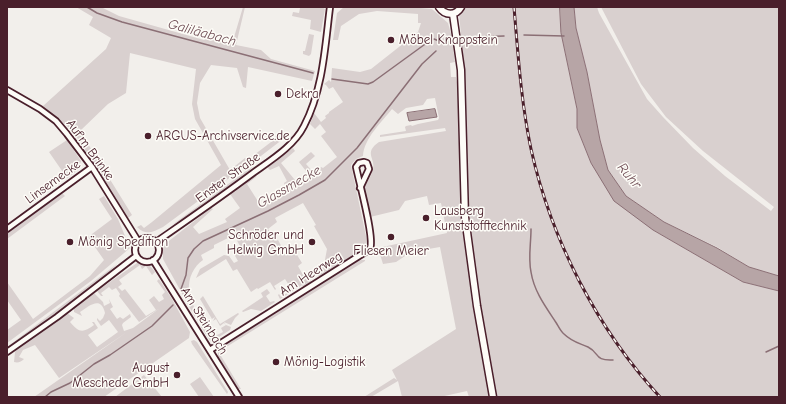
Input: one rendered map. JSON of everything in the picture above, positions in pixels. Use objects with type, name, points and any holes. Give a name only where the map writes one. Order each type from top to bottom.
[{"type":"main road","points":[[439,7],[445,13],[453,14],[461,7]]},
{"type":"main road","points":[[453,14],[461,70],[465,217],[477,306],[493,397]]},
{"type":"street","name":"Enster Straße","points":[[156,242],[222,196],[278,154],[301,131],[312,109],[321,78],[330,7]]},
{"type":"street","name":"Auf'm Brinke","points":[[7,90],[40,109],[56,122],[72,140],[92,167],[138,241]]},
{"type":"street","name":"Am Heerweg","points":[[210,350],[370,249],[372,245],[360,188],[356,167],[359,162],[364,162],[369,166],[369,169],[360,188]]},
{"type":"street","name":"Linsemecke","points":[[7,229],[92,167]]},
{"type":"street","points":[[147,237],[156,242],[159,251],[153,260],[146,262],[136,256],[134,250],[138,241],[147,237]]},
{"type":"street","points":[[7,352],[57,317],[136,256]]},
{"type":"street","name":"Am Steinbach","points":[[153,260],[238,395],[232,397]]},
{"type":"shaded area","points":[[76,7],[101,7],[119,16],[204,40],[206,37],[232,44],[243,7],[245,7],[236,45],[261,50],[271,59],[315,71],[312,81],[248,67],[246,88],[243,87],[237,68],[211,65],[200,83],[197,103],[200,118],[230,170],[245,158],[251,162],[163,227],[153,232],[143,232],[137,227],[141,225],[144,228],[221,165],[195,119],[192,104],[196,69],[130,53],[126,93],[108,104],[80,131],[132,215],[128,218],[73,131],[43,106],[106,49],[111,38],[89,25],[93,17]]},
{"type":"shaded area","points":[[296,7],[322,7],[325,9],[321,32],[310,29],[311,20],[292,16],[293,12],[299,13],[300,8]]},
{"type":"shaded area","points":[[344,7],[410,7],[432,9],[448,23],[455,62],[450,63],[451,77],[456,77],[459,93],[462,212],[470,279],[491,397],[469,397],[467,391],[440,397],[402,397],[398,381],[371,397],[364,397],[394,378],[397,380],[392,370],[456,329],[440,247],[411,252],[396,262],[383,264],[378,248],[447,233],[441,203],[429,205],[427,196],[405,201],[399,210],[370,217],[364,188],[373,170],[371,156],[372,149],[379,142],[446,131],[445,128],[380,137],[380,135],[406,131],[406,126],[438,120],[439,118],[435,98],[427,99],[423,105],[406,108],[398,114],[392,109],[370,137],[364,149],[363,156],[356,159],[351,165],[367,241],[365,248],[319,276],[316,274],[317,270],[324,265],[327,249],[314,226],[316,225],[303,203],[275,218],[277,222],[268,229],[276,241],[278,240],[286,255],[294,250],[302,263],[298,266],[303,275],[308,273],[311,282],[304,287],[302,285],[280,299],[279,294],[281,297],[292,290],[285,279],[274,286],[276,289],[275,290],[270,282],[251,292],[237,269],[233,271],[226,259],[196,278],[200,269],[224,255],[229,256],[234,263],[238,261],[234,254],[241,248],[234,235],[214,245],[214,248],[201,255],[203,260],[192,273],[189,290],[195,310],[195,317],[163,259],[163,249],[165,244],[211,208],[213,209],[193,227],[199,234],[227,222],[225,219],[240,208],[230,194],[257,174],[256,177],[247,184],[261,206],[288,194],[284,183],[287,181],[279,166],[270,170],[267,167],[293,148],[295,151],[281,163],[299,185],[321,167],[323,168],[337,157],[321,136],[326,132],[320,124],[315,129],[310,124],[314,113],[321,122],[326,118],[325,116],[329,112],[343,102],[333,87],[329,89],[324,84],[329,80],[331,82],[332,68],[360,72],[371,69],[418,32],[421,23],[418,23],[418,14],[377,11],[359,14],[341,26],[338,40],[333,40],[337,13]]},
{"type":"shaded area","points":[[464,7],[560,7],[561,33],[577,109],[577,128],[591,163],[653,230],[743,282],[779,291],[779,397],[496,397],[475,272],[470,223],[467,174],[465,74],[459,14]]},
{"type":"shaded area","points":[[560,7],[574,7],[576,28],[587,72],[600,140],[608,170],[626,196],[664,222],[717,248],[749,267],[779,276],[779,291],[743,282],[653,230],[614,201],[591,163],[577,128],[577,109],[561,33]]},
{"type":"shaded area","points":[[574,7],[597,7],[647,99],[693,148],[725,176],[771,211],[774,207],[703,151],[666,117],[641,84],[601,7],[779,7],[779,276],[749,267],[717,247],[664,222],[626,196],[608,170],[600,140],[587,72],[576,28]]},
{"type":"shaded area","points":[[309,34],[314,35],[311,54],[309,56],[303,54],[303,51],[305,51]]},
{"type":"shaded area","points":[[435,109],[437,117],[409,121],[407,113]]},
{"type":"shaded area","points":[[280,132],[286,133],[287,136],[257,159],[254,155],[275,139],[275,136]]},
{"type":"shaded area","points":[[67,140],[81,161],[78,170],[67,178],[49,152]]},
{"type":"shaded area","points":[[311,152],[315,156],[306,164],[313,172],[309,175],[299,162]]},
{"type":"shaded area","points":[[253,166],[250,170],[212,199],[172,225]]},
{"type":"shaded area","points":[[62,193],[65,196],[7,239],[7,234]]},
{"type":"shaded area","points":[[104,196],[118,219],[130,248],[91,281],[7,343],[7,330],[21,320],[7,300],[7,282],[33,319],[90,276],[104,260],[88,237],[112,219],[99,199]]},
{"type":"shaded area","points":[[358,260],[365,261],[223,349],[221,356],[241,389],[238,389],[218,357],[220,348]]},
{"type":"shaded area","points":[[137,263],[148,264],[155,272],[152,275],[146,266],[142,269],[140,265],[119,280],[122,284],[118,287],[122,291],[125,289],[146,316],[156,310],[149,300],[154,296],[159,302],[164,299],[162,295],[165,292],[157,281],[159,279],[190,332],[189,338],[104,397],[34,397],[127,332],[59,378],[35,345],[23,350],[19,357],[24,359],[21,362],[14,362],[15,352],[18,348],[67,313],[74,318],[70,322],[81,331],[94,325],[92,322],[94,322],[98,328],[88,335],[97,347],[118,332],[109,320],[101,326],[97,320],[97,318],[100,321],[105,313],[101,304],[98,303],[87,307],[80,312],[82,316],[74,312],[74,308],[94,293],[103,302],[104,306],[110,303],[109,299],[113,307],[110,309],[117,319],[120,317],[123,319],[130,314],[131,317],[122,325],[124,331],[133,328],[160,308],[139,322],[119,296],[120,294],[116,288],[112,290],[109,287],[101,293],[103,296],[101,296],[97,291]]},
{"type":"shaded area","points":[[117,264],[91,288],[7,349],[7,347]]},
{"type":"shaded area","points":[[267,289],[270,293],[266,296],[270,302],[275,302],[261,311],[251,309],[242,311],[263,297],[261,293]]},
{"type":"shaded area","points":[[203,296],[220,324],[238,313],[239,314],[231,325],[224,322],[226,325],[224,323],[220,326],[216,319],[213,321],[215,317],[212,319],[200,299]]},
{"type":"shaded area","points":[[206,321],[203,325],[211,338],[223,332],[221,328],[226,325],[231,327],[230,330],[211,342],[201,327],[201,324]]},
{"type":"shaded area","points":[[194,340],[197,342],[228,392],[227,394],[192,344],[191,341]]},
{"type":"shaded area","points":[[144,375],[162,397],[115,397]]},
{"type":"shaded area","points":[[200,377],[214,397],[199,397],[190,384]]},
{"type":"waterway","name":"Galiläabach","points":[[87,7],[97,13],[122,22],[313,73]]},
{"type":"waterway","name":"Glassmecke","points":[[524,35],[564,36]]},
{"type":"waterway","name":"Glassmecke","points":[[474,37],[504,36]]},
{"type":"waterway","name":"Galiläabach","points":[[332,79],[368,84],[373,82],[428,42],[434,39],[444,43]]},
{"type":"waterway","name":"Glassmecke","points":[[181,289],[186,275],[188,258],[194,249],[203,241],[268,211],[325,180],[357,148],[422,64],[436,51]]},
{"type":"waterway","points":[[531,229],[530,267],[532,279],[544,304],[561,331],[567,337],[592,349],[600,358],[613,360]]},
{"type":"waterway","name":"Glassmecke","points":[[45,397],[51,392],[70,383],[94,364],[110,355],[152,326],[173,305]]},
{"type":"waterway","points":[[766,352],[779,346]]},
{"type":"railway","points":[[514,7],[520,78],[531,149],[551,216],[579,281],[597,312],[637,371],[660,397]]},
{"type":"place","name":"Möbel Knappstein","points":[[391,40]]},
{"type":"place","name":"Dekra","points":[[278,94]]},
{"type":"place","name":"ARGUS-Archivservice.de","points":[[148,136]]},
{"type":"place","name":"Lausberg Kunststofftechnik","points":[[426,218]]},
{"type":"place","name":"Fliesen Meier","points":[[391,237]]},
{"type":"place","name":"Mönig Spedition","points":[[70,242]]},
{"type":"place","name":"Schröder und Helwig GmbH","points":[[312,242]]},
{"type":"place","name":"Mönig-Logistik","points":[[276,362]]},
{"type":"place","name":"August Meschede GmbH","points":[[177,375]]},
{"type":"water label","name":"Ruhr","points":[[629,176]]}]
